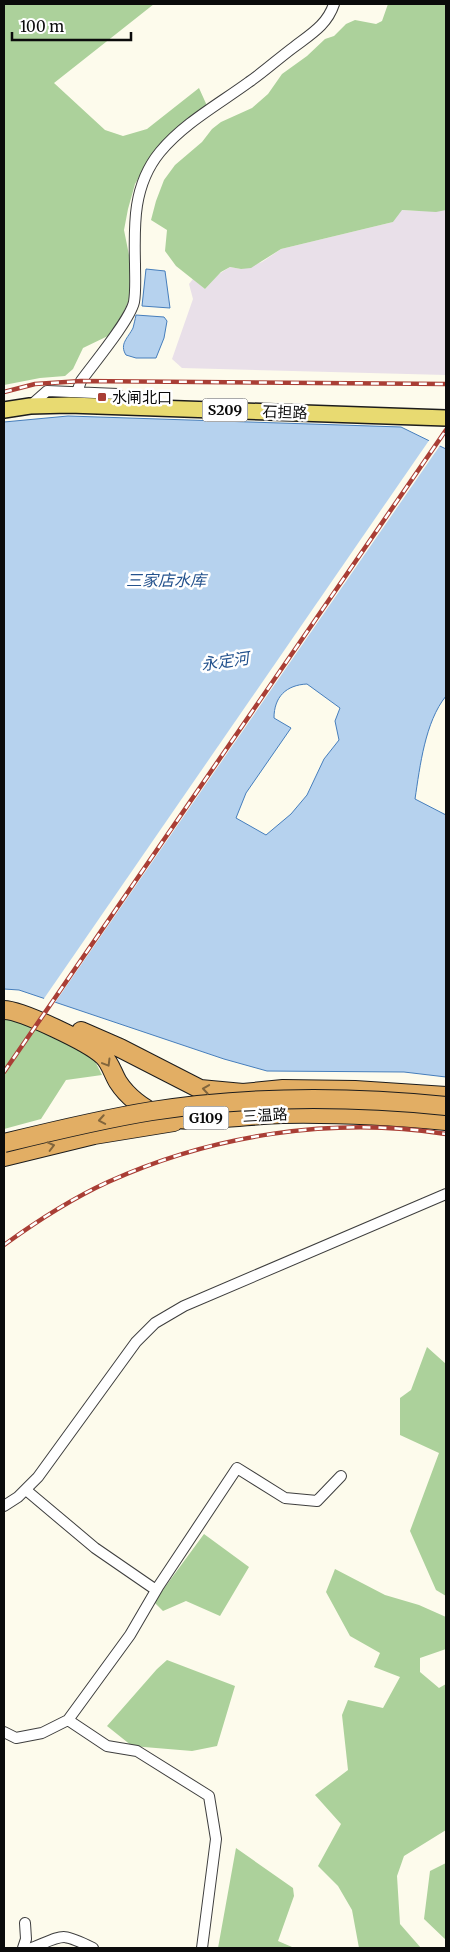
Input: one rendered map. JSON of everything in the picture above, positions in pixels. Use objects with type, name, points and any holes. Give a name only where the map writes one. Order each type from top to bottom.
[{"type":"highway","name":"三温路","points":[[4,1004],[26,1009],[120,1048],[200,1089],[243,1093],[283,1089],[355,1090],[446,1096]]},
{"type":"highway","name":"G109","points":[[4,1010],[23,1015],[86,1043],[104,1056],[119,1083],[136,1102],[160,1116],[183,1119],[211,1118]]},
{"type":"highway","points":[[4,1143],[90,1122],[209,1104],[353,1098],[446,1106]]},
{"type":"highway","points":[[4,1158],[94,1135],[211,1118],[282,1114],[353,1114],[446,1122]]},
{"type":"main road","name":"石担路","points":[[4,410],[30,406],[127,407],[446,418]]},
{"type":"street","points":[[77,392],[81,381],[128,316],[134,304],[134,222],[138,196],[142,182],[159,153],[181,130],[251,82],[316,32],[330,14],[334,4]]},
{"type":"street","points":[[30,406],[47,391],[118,394],[127,407]]},
{"type":"street","points":[[4,1506],[26,1490],[38,1477],[136,1342],[155,1323],[184,1306],[446,1194]]},
{"type":"street","points":[[4,1732],[16,1738],[42,1733],[68,1720],[130,1635],[156,1590],[237,1468],[286,1498],[317,1501],[341,1476]]},
{"type":"street","points":[[26,1490],[96,1548],[156,1590]]},
{"type":"street","points":[[68,1720],[106,1746],[137,1751],[209,1796],[216,1839],[202,1948]]},
{"type":"street","points":[[24,1948],[26,1939],[25,1923]]},
{"type":"street","points":[[32,1948],[61,1936],[72,1938],[93,1948]]},
{"type":"shaded area","points":[[446,209],[446,375],[182,368],[172,359],[193,299],[189,284],[193,279],[205,289],[219,274],[230,267],[241,269],[262,262],[281,249],[393,222],[401,210]]},
{"type":"green space","points":[[4,4],[154,4],[54,83],[105,130],[123,136],[147,129],[199,88],[208,108],[146,165],[135,184],[124,230],[135,279],[128,302],[112,334],[83,348],[73,369],[65,376],[40,378],[4,385]]},
{"type":"green space","points":[[388,4],[446,4],[446,210],[436,212],[402,210],[393,222],[281,249],[251,268],[230,267],[221,272],[205,289],[176,266],[165,251],[167,230],[151,220],[164,180],[175,165],[202,142],[212,129],[221,122],[252,108],[268,94],[282,74],[307,56],[325,39],[334,36],[346,24],[355,20],[376,24],[382,21]]},
{"type":"green space","points":[[4,1016],[17,1018],[85,1053],[95,1061],[102,1075],[66,1080],[41,1119],[4,1129]]},
{"type":"green space","points":[[427,1347],[446,1364],[446,1596],[436,1590],[410,1531],[439,1453],[400,1435],[400,1398],[411,1390]]},
{"type":"green space","points":[[204,1534],[249,1567],[220,1616],[186,1601],[163,1611],[154,1602]]},
{"type":"green space","points":[[335,1569],[385,1595],[419,1605],[446,1617],[446,1649],[420,1658],[420,1672],[439,1688],[446,1684],[446,1830],[404,1856],[397,1876],[400,1924],[421,1948],[359,1948],[352,1910],[338,1886],[318,1866],[341,1824],[315,1795],[348,1770],[342,1715],[348,1700],[383,1708],[400,1677],[374,1667],[380,1653],[350,1636],[326,1592]]},
{"type":"green space","points":[[167,1660],[235,1686],[217,1746],[192,1751],[132,1746],[107,1726]]},
{"type":"green space","points":[[236,1848],[293,1888],[294,1896],[278,1941],[292,1948],[218,1948]]},
{"type":"green space","points":[[446,1863],[446,1940],[424,1919],[430,1871]]},
{"type":"water","points":[[146,269],[165,271],[170,308],[142,306]]},
{"type":"water","points":[[136,315],[164,317],[167,321],[164,338],[156,358],[136,358],[126,355],[124,351],[124,344],[133,328]]},
{"type":"water","name":"三家店水库","points":[[68,416],[401,427],[446,449],[446,696],[428,731],[421,759],[415,799],[446,815],[446,1077],[404,1072],[267,1071],[224,1059],[19,990],[4,989],[4,422]],"holes":[[[307,684],[340,708],[335,721],[339,740],[324,759],[307,795],[291,814],[266,835],[236,818],[246,793],[291,728],[274,718],[279,698],[287,690]]]},
{"type":"pier","points":[[430,439],[441,444],[54,1004],[43,1000]]},
{"type":"railway","points":[[4,392],[35,384],[81,381],[446,384]]},
{"type":"railway","points":[[4,1072],[446,430]]},
{"type":"railway","points":[[4,1245],[54,1211],[108,1182],[189,1152],[231,1141],[317,1129],[360,1127],[404,1129],[446,1134]]},
{"type":"place","name":"水闸北口","points":[[102,397]]},
{"type":"water label","name":"永定河","points":[[225,661]]}]
